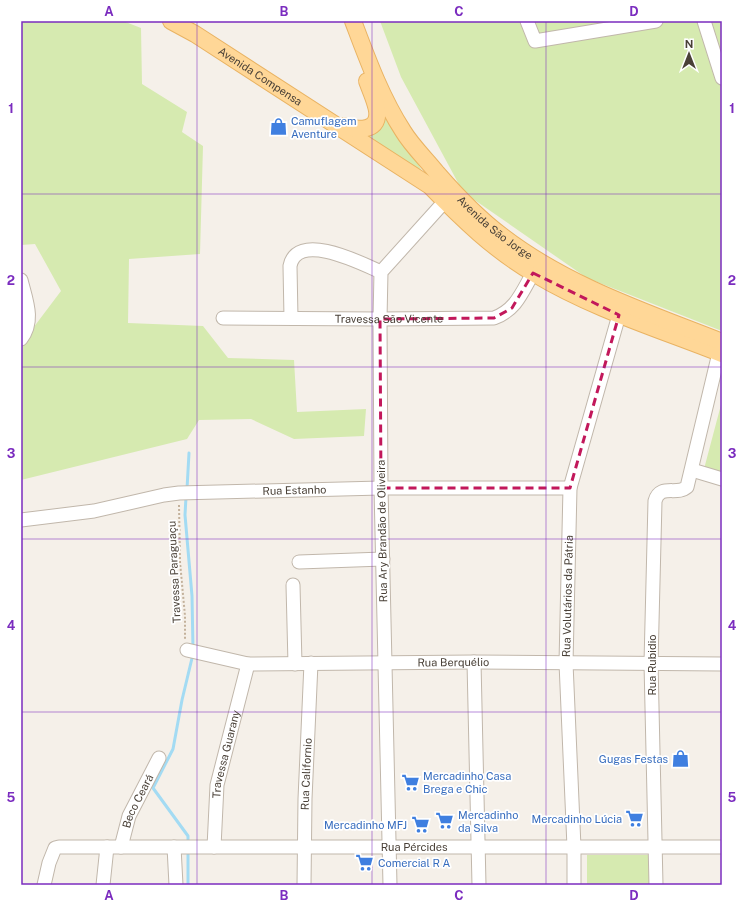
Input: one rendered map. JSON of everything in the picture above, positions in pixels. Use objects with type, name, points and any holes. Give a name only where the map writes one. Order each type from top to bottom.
[{"type":"main road","name":"Avenida Compensa","points":[[171,21],[194,34],[430,186]]},
{"type":"main road","points":[[335,124],[354,128],[364,128],[372,125],[377,118],[377,109],[345,21]]},
{"type":"main road","name":"Avenida São Jorge","points":[[353,21],[379,87],[403,131],[461,200],[501,236],[544,265],[721,350]]},
{"type":"main road","name":"Avenida São Jorge","points":[[430,186],[445,202],[485,238],[533,274],[572,295],[619,315],[721,350]]},
{"type":"street","points":[[527,21],[535,41],[656,21]]},
{"type":"street","points":[[704,21],[722,78]]},
{"type":"street","points":[[292,318],[290,266],[294,256],[299,253],[314,250],[329,252],[356,261],[381,272],[445,202]]},
{"type":"street","name":"Rua Ary Brandão de Oliveira","points":[[381,272],[381,488],[390,885]]},
{"type":"street","name":"Travessa São Vicente","points":[[223,318],[494,318],[504,314],[512,308],[533,274]]},
{"type":"street","points":[[21,280],[28,308],[29,324],[21,339]]},
{"type":"street","name":"Rua Volutários da Pátria","points":[[574,885],[574,847],[566,663],[570,488],[619,315]]},
{"type":"street","points":[[721,350],[692,470],[722,479]]},
{"type":"street","name":"Rua Rubidio","points":[[656,885],[651,663],[655,501],[658,494],[662,492],[686,489],[692,470]]},
{"type":"street","name":"Rua Estanho","points":[[21,520],[94,511],[179,493],[381,488],[570,488]]},
{"type":"street","points":[[299,562],[383,560]]},
{"type":"street","points":[[293,585],[294,664]]},
{"type":"street","name":"Rua Berquélio","points":[[187,650],[248,664],[474,662],[722,664]]},
{"type":"street","points":[[474,662],[479,885]]},
{"type":"street","name":"Rua Californio","points":[[304,885],[304,799],[311,663]]},
{"type":"street","name":"Travessa Guarany","points":[[214,847],[217,785],[248,664]]},
{"type":"street","name":"Beco Ceará","points":[[121,847],[129,816],[160,758]]},
{"type":"street","name":"Rua Pércides","points":[[44,885],[52,854],[55,848],[59,847],[722,847]]},
{"type":"street","points":[[103,885],[107,847]]},
{"type":"street","points":[[174,847],[176,885]]},
{"type":"path","name":"Travessa Paraguaçu","points":[[179,493],[180,562],[185,616],[185,645],[187,650]]},
{"type":"highlighted area","points":[[533,273],[619,315],[570,488],[381,488],[380,319],[494,318],[512,308]]},
{"type":"green space","points":[[21,21],[123,21],[141,28],[142,84],[187,112],[182,132],[203,146],[200,254],[129,259],[128,323],[203,326],[228,358],[294,360],[297,412],[366,409],[364,436],[294,439],[251,419],[199,420],[187,439],[21,480],[21,344],[61,291],[35,244],[21,245]]},
{"type":"green space","points":[[380,21],[720,21],[722,26],[722,331],[587,278],[463,192],[401,77]]},
{"type":"green space","points":[[371,81],[426,178],[358,132],[372,130]]},
{"type":"green space","points":[[722,401],[722,473],[704,469]]},
{"type":"green space","points":[[587,855],[654,855],[654,885],[587,885]]},
{"type":"waterway","points":[[187,489],[189,453]]},
{"type":"waterway","points":[[186,497],[185,515],[192,596],[193,649]]},
{"type":"waterway","points":[[188,843],[188,836],[153,788],[173,749],[182,700],[193,654]]},
{"type":"waterway","points":[[188,851],[188,885]]},
{"type":"place","name":"Camuflagem Aventure","points":[[278,127]]},
{"type":"place","name":"Gugas Festas","points":[[681,759]]},
{"type":"place","name":"Mercadinho Casa Brega e Chic","points":[[410,782]]},
{"type":"place","name":"Mercadinho Lúcia","points":[[635,819]]},
{"type":"place","name":"Mercadinho da Silva","points":[[445,821]]},
{"type":"place","name":"Mercadinho MFJ","points":[[420,825]]},
{"type":"place","name":"Comercial R A","points":[[365,863]]}]
